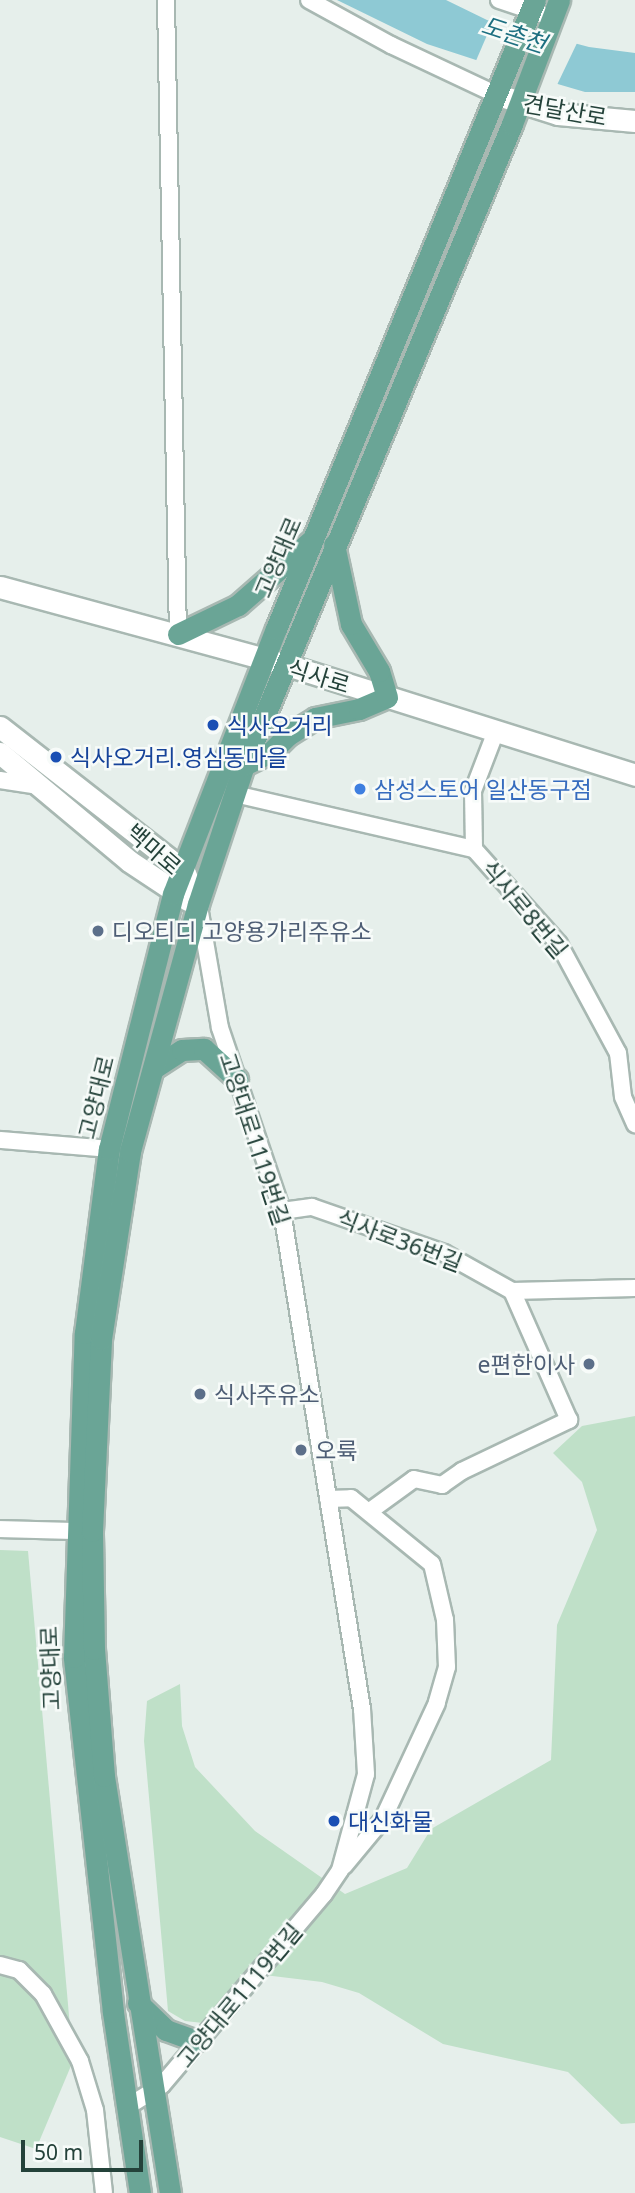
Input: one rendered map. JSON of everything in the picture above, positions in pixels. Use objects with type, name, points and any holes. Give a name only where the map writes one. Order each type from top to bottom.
[{"type":"main road","name":"고양대로","points":[[170,2193],[137,2002],[104,1776],[92,1531],[101,1339],[130,1151],[198,904],[244,765],[287,664],[324,541],[530,11]]},
{"type":"main road","name":"고양대로","points":[[140,2193],[77,1710],[75,1531],[85,1333],[109,1149],[173,894],[184,872],[264,660],[324,541],[524,93],[554,15]]},
{"type":"main road","points":[[178,634],[237,605],[324,541],[351,624],[379,671],[387,696],[359,709],[315,718],[288,734],[271,752],[244,765]]},
{"type":"main road","points":[[154,1068],[182,1050],[204,1049],[237,1079]]},
{"type":"main road","points":[[137,2002],[166,2030],[196,2041]]},
{"type":"street","points":[[166,0],[178,634]]},
{"type":"street","points":[[309,0],[391,46],[499,85]]},
{"type":"street","points":[[499,0],[530,11],[554,15]]},
{"type":"street","name":"견달산로","points":[[499,85],[524,93],[558,114],[635,121]]},
{"type":"street","name":"식사로","points":[[0,587],[287,664],[635,775]]},
{"type":"street","name":"백마로","points":[[0,727],[184,872],[198,904]]},
{"type":"street","name":"식사로8번길","points":[[474,849],[473,791],[496,731]]},
{"type":"street","name":"백마로","points":[[0,753],[173,894],[198,904]]},
{"type":"street","points":[[0,780],[40,787]]},
{"type":"street","name":"식사로8번길","points":[[235,794],[474,849],[566,955],[618,1053],[623,1097],[635,1124]]},
{"type":"street","name":"고양대로1119번길","points":[[198,904],[220,1028],[282,1211],[362,1709],[366,1773],[340,1870]]},
{"type":"street","points":[[0,1139],[109,1149]]},
{"type":"street","name":"식사로36번길","points":[[282,1211],[312,1207],[398,1236],[444,1253],[512,1291]]},
{"type":"street","points":[[370,1511],[414,1479],[442,1485],[462,1471],[569,1420],[512,1291],[635,1288]]},
{"type":"street","name":"고양대로1119번길","points":[[127,2107],[154,2090],[175,2071],[196,2041],[383,1819],[437,1703],[447,1667],[446,1620],[432,1564],[351,1498],[328,1500]]},
{"type":"street","points":[[0,1529],[75,1531]]},
{"type":"street","points":[[0,1965],[19,1970],[43,1994],[80,2062],[95,2110],[104,2193]]},
{"type":"green space","points":[[635,1416],[635,2123],[621,2124],[568,2072],[443,2044],[359,1993],[322,1982],[256,1974],[203,2023],[185,2021],[168,2011],[144,1741],[147,1701],[180,1684],[182,1726],[195,1767],[255,1831],[345,1894],[407,1868],[431,1829],[551,1760],[557,1625],[597,1530],[582,1482],[553,1453],[582,1426]]},
{"type":"green space","points":[[0,1550],[28,1551],[73,2061],[36,2149],[0,2137]]},
{"type":"water","name":"도촌천","points":[[337,0],[446,0],[487,20],[589,47],[635,53],[635,92],[585,92],[476,60],[427,44]]},
{"type":"pier","points":[[494,19],[578,41],[556,87],[475,63]]},
{"type":"place","name":"식사오거리","points":[[213,725]]},
{"type":"place","name":"식사오거리.영심동마을","points":[[56,757]]},
{"type":"place","name":"삼성스토어 일산동구점","points":[[360,789]]},
{"type":"place","name":"디오티디 고양용가리주유소","points":[[98,931]]},
{"type":"place","name":"e편한이사","points":[[589,1364]]},
{"type":"place","name":"식사주유소","points":[[200,1394]]},
{"type":"place","name":"오륙","points":[[301,1450]]},
{"type":"place","name":"대신화물","points":[[334,1821]]}]
